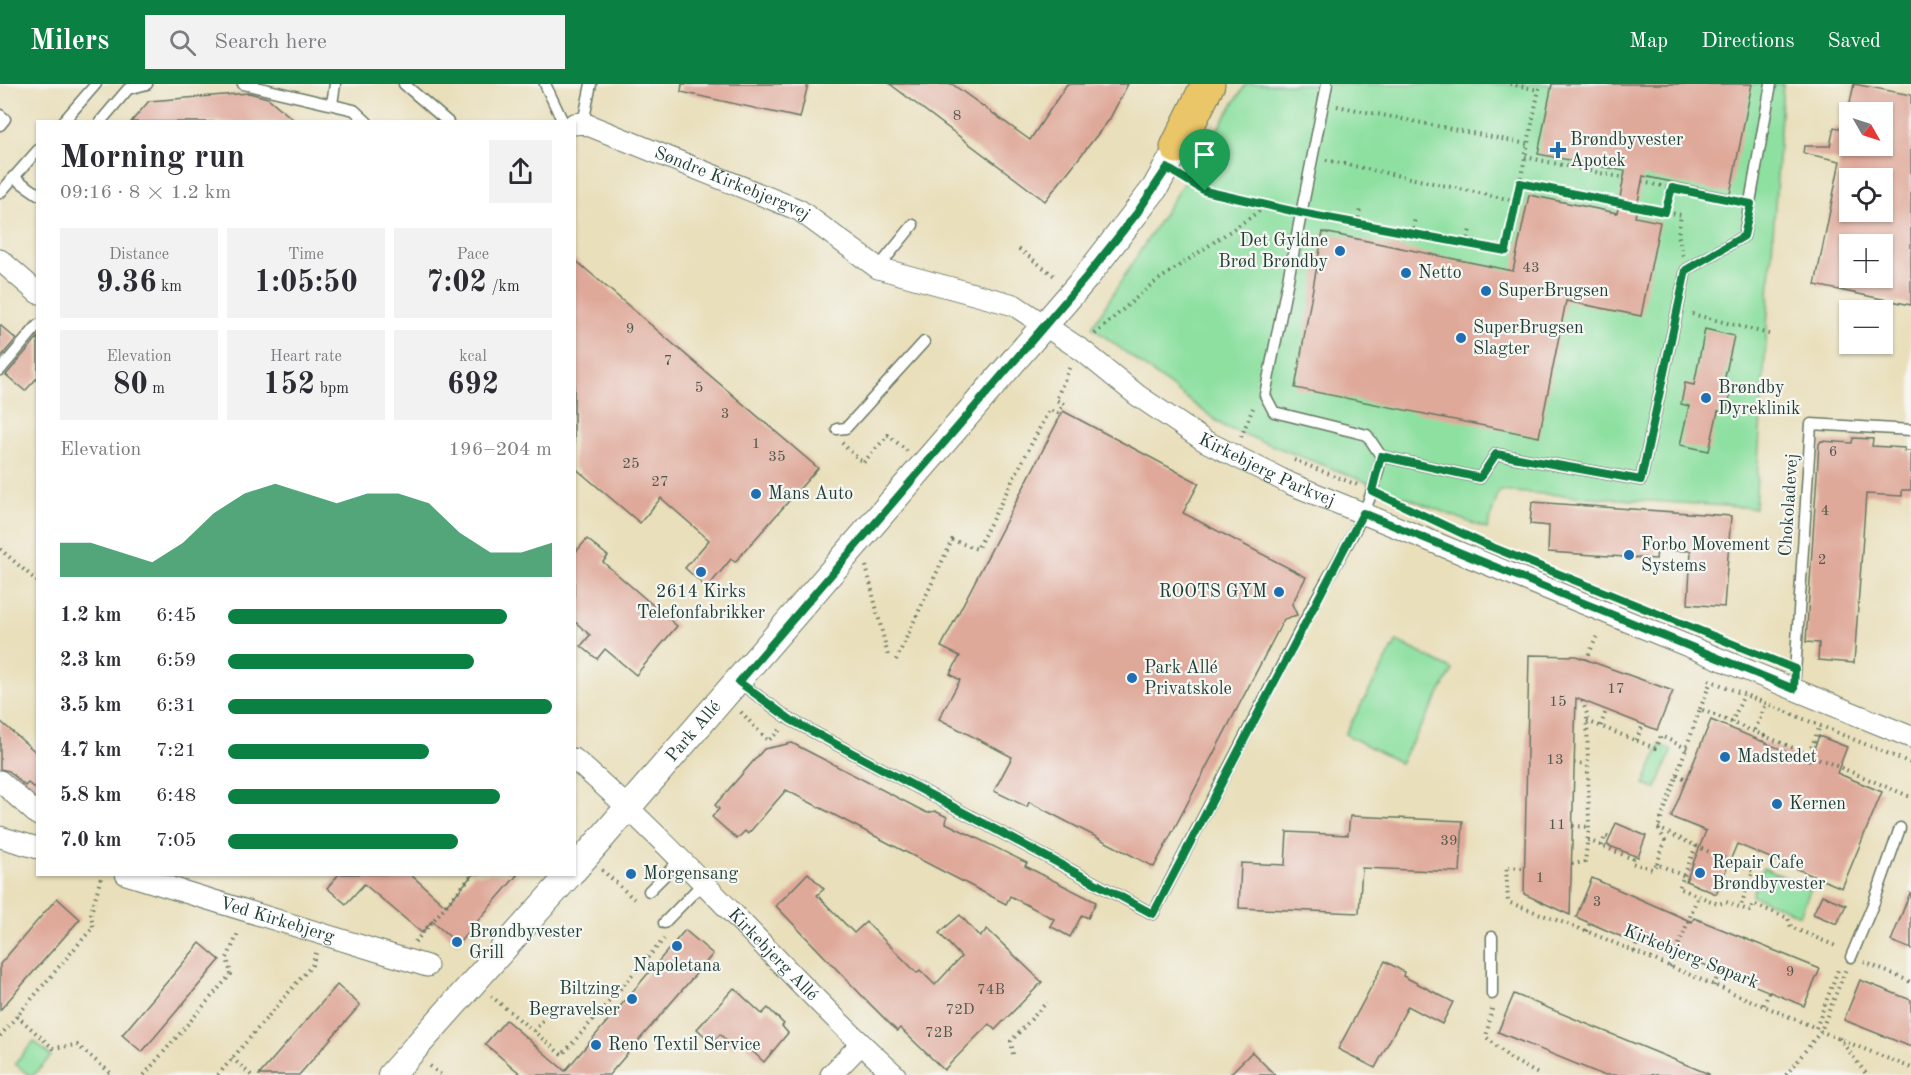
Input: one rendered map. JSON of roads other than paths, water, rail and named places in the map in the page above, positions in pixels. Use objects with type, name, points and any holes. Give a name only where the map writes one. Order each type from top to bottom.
[{"type":"main road","points":[[1172,158],[1208,84]]},
{"type":"street","name":"Park Allé","points":[[1172,158],[1199,84]]},
{"type":"street","name":"Park Allé","points":[[577,867],[1074,292],[1137,213],[1215,84]]},
{"type":"street","name":"Søndre Kirkebjergvej","points":[[576,124],[799,210],[878,268],[1014,305],[1046,325]]},
{"type":"street","points":[[0,260],[36,291]]},
{"type":"street","name":"Kirkebjerg Parkvej","points":[[1046,325],[1088,339],[1137,394],[1205,441],[1236,446],[1291,484],[1911,737]]},
{"type":"street","name":"Kirkebjerg Allé","points":[[576,761],[680,860],[861,1044],[895,1075]]},
{"type":"street","points":[[0,781],[36,812]]},
{"type":"street","points":[[0,837],[36,847]]},
{"type":"street","name":"Ved Kirkebjerg","points":[[132,876],[246,913],[427,966]]},
{"type":"street","name":"Park Allé","points":[[391,1075],[569,876]]},
{"type":"street","points":[[831,1075],[861,1044]]},
{"type":"lane","points":[[65,120],[96,84]]},
{"type":"lane","points":[[102,120],[128,89],[147,84]]},
{"type":"lane","points":[[243,84],[354,110],[364,120]]},
{"type":"lane","points":[[333,105],[335,84]]},
{"type":"lane","points":[[404,84],[446,120]]},
{"type":"lane","points":[[545,84],[572,120]]},
{"type":"lane","points":[[575,120],[591,84]]},
{"type":"lane","points":[[1327,84],[1265,395],[1274,412],[1367,435],[1381,456],[1480,478],[1496,454],[1641,480],[1686,270],[1744,236],[1771,84]]},
{"type":"lane","points":[[0,115],[5,119],[0,125]]},
{"type":"lane","points":[[0,192],[36,152]]},
{"type":"lane","points":[[13,177],[36,193]]},
{"type":"lane","points":[[878,268],[913,225]]},
{"type":"lane","points":[[0,370],[36,327]]},
{"type":"lane","points":[[837,429],[846,428],[924,342]]},
{"type":"lane","name":"Chokoladevej","points":[[1794,689],[1811,424],[1911,430]]},
{"type":"lane","points":[[733,689],[1153,914],[1363,513],[1372,491],[1381,456]]},
{"type":"lane","points":[[1848,954],[1874,902],[1900,828]]},
{"type":"lane","points":[[649,891],[680,860]]},
{"type":"lane","points":[[664,923],[703,883]]},
{"type":"lane","points":[[1492,937],[1492,994]]},
{"type":"place","name":"Brøndbyvester Apotek","points":[[1558,150]]},
{"type":"place","name":"Det Gyldne Brød Brøndby","points":[[1340,251]]},
{"type":"place","name":"Netto","points":[[1406,273]]},
{"type":"place","name":"SuperBrugsen","points":[[1486,291]]},
{"type":"place","name":"SuperBrugsen Slagter","points":[[1461,338]]},
{"type":"place","name":"Brøndby Dyreklinik","points":[[1706,398]]},
{"type":"place","name":"Mans Auto","points":[[756,494]]},
{"type":"place","name":"Forbo Movement Systems","points":[[1629,555]]},
{"type":"place","name":"2614 Kirks Telefonfabrikker","points":[[701,572]]},
{"type":"place","name":"ROOTS GYM","points":[[1279,592]]},
{"type":"place","name":"Park Allé Privatskole","points":[[1132,678]]},
{"type":"place","name":"Madstedet","points":[[1725,757]]},
{"type":"place","name":"Kernen","points":[[1777,804]]},
{"type":"place","name":"Repair Cafe Brøndbyvester","points":[[1700,873]]},
{"type":"place","name":"Morgensang","points":[[631,874]]},
{"type":"place","name":"Brøndbyvester Grill","points":[[457,942]]},
{"type":"place","name":"Napoletana","points":[[677,946]]},
{"type":"place","name":"Biltzing Begravelser","points":[[632,999]]},
{"type":"place","name":"Reno Textil Service","points":[[596,1045]]}]
